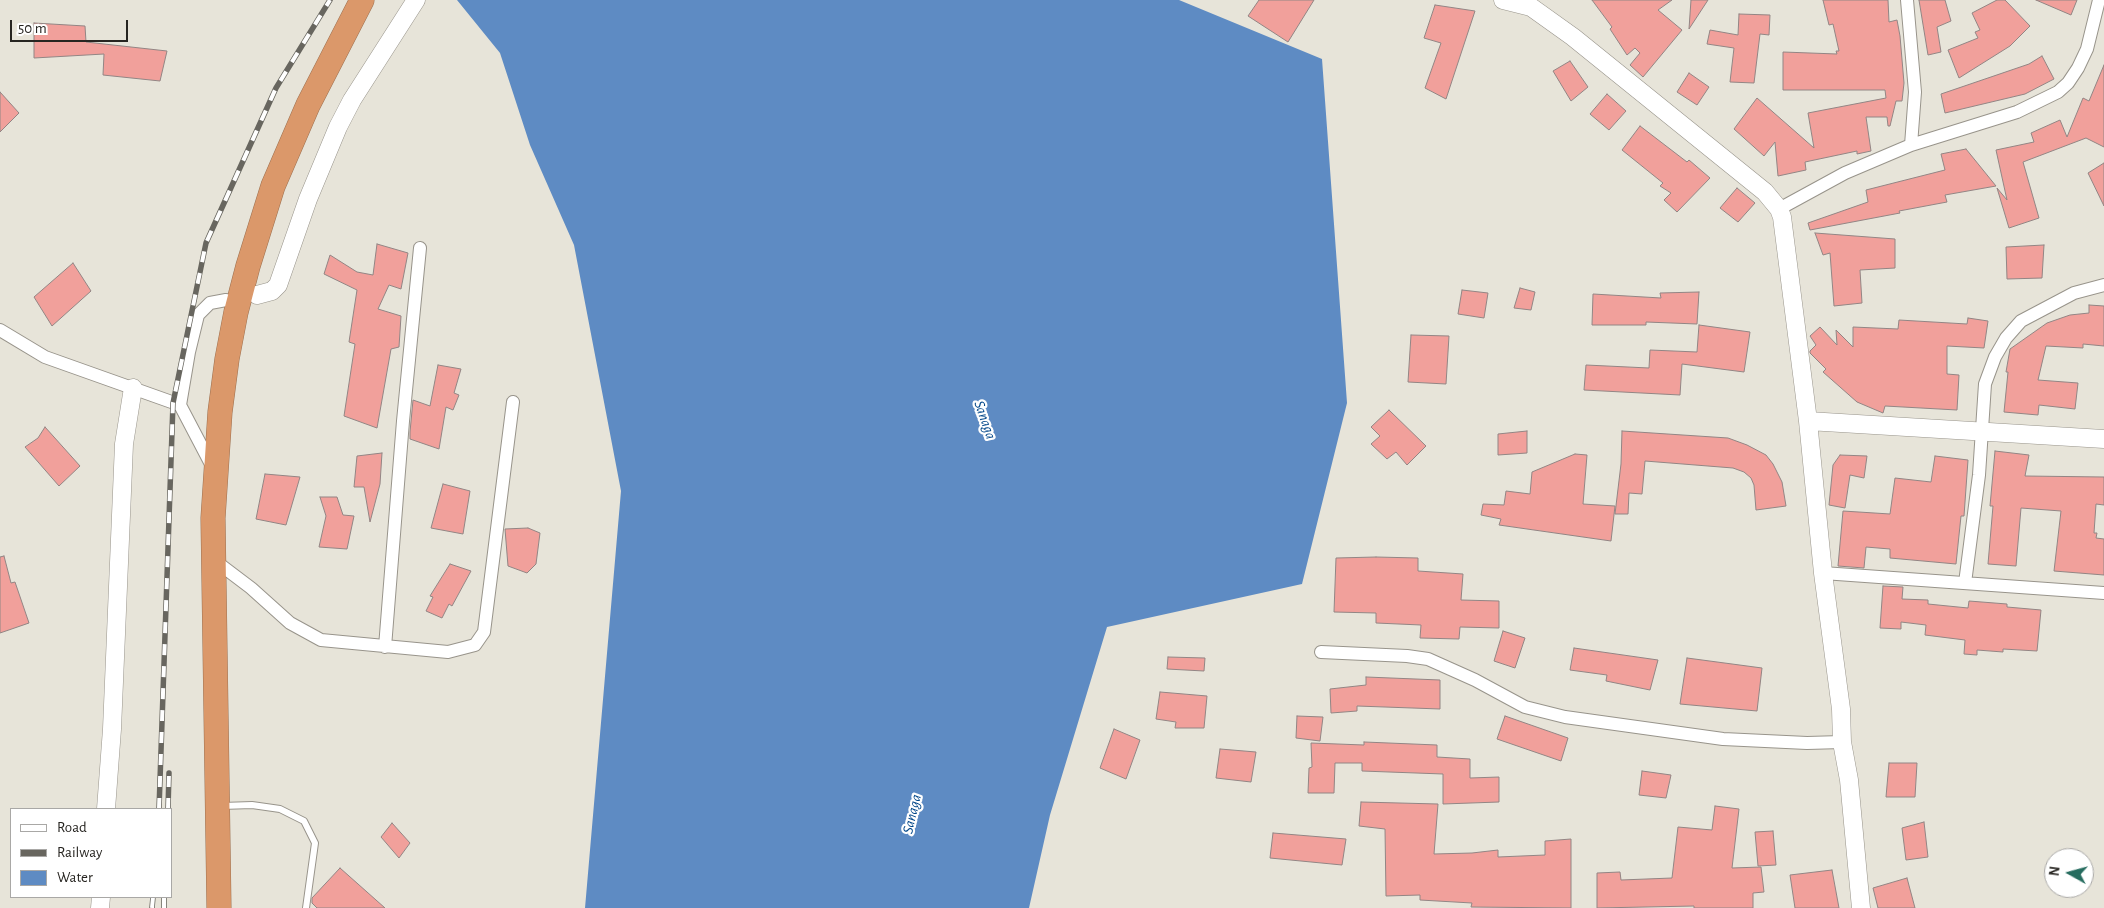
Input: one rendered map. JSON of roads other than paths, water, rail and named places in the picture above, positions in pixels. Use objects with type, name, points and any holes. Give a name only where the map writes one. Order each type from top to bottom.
[{"type":"highway","points":[[219,908],[214,560],[215,472],[228,352],[248,266],[273,186],[290,143],[328,62],[362,0]]},
{"type":"street","points":[[1504,0],[1533,3],[1765,192],[1779,209],[1785,228],[1796,333],[1808,421],[1823,573],[1840,708],[1842,742],[1849,780],[1861,908]]},
{"type":"street","points":[[1907,0],[1915,92],[1911,145]]},
{"type":"street","points":[[1779,209],[1845,173],[1911,145],[2017,112],[2058,92],[2068,83],[2081,62],[2097,16],[2100,0]]},
{"type":"street","points":[[257,295],[272,291],[278,285],[308,199],[338,127],[352,100],[412,5]]},
{"type":"street","points":[[385,647],[403,421],[420,248]]},
{"type":"street","points":[[1965,583],[1979,475],[1985,384],[1995,358],[2006,338],[2022,321],[2074,293],[2104,285]]},
{"type":"street","points":[[215,472],[180,405],[189,352],[198,315],[210,303],[226,300]]},
{"type":"street","points":[[0,330],[45,357],[180,405]]},
{"type":"street","points":[[106,808],[112,729],[124,444],[133,388]]},
{"type":"street","points":[[214,560],[251,588],[290,622],[321,640],[448,652],[475,645],[484,632],[513,402]]},
{"type":"street","points":[[1808,421],[2104,439]]},
{"type":"street","points":[[1823,573],[2104,593]]},
{"type":"street","points":[[1321,652],[1407,656],[1428,659],[1475,680],[1525,707],[1565,717],[1723,739],[1791,743],[1842,742]]},
{"type":"lane","points":[[219,806],[252,805],[280,809],[304,821],[315,842],[306,908]]},
{"type":"water","name":"Sanaga","points":[[457,0],[1179,0],[1322,59],[1347,403],[1302,584],[1107,627],[1050,815],[1029,908],[585,908],[621,491],[574,245],[530,145],[500,53]]},
{"type":"railway","points":[[159,808],[173,403],[206,243],[276,88],[330,0]]},
{"type":"railway","points":[[168,808],[169,773]]},
{"type":"railway","points":[[152,908],[153,898]]},
{"type":"railway","points":[[164,898],[164,908]]}]
